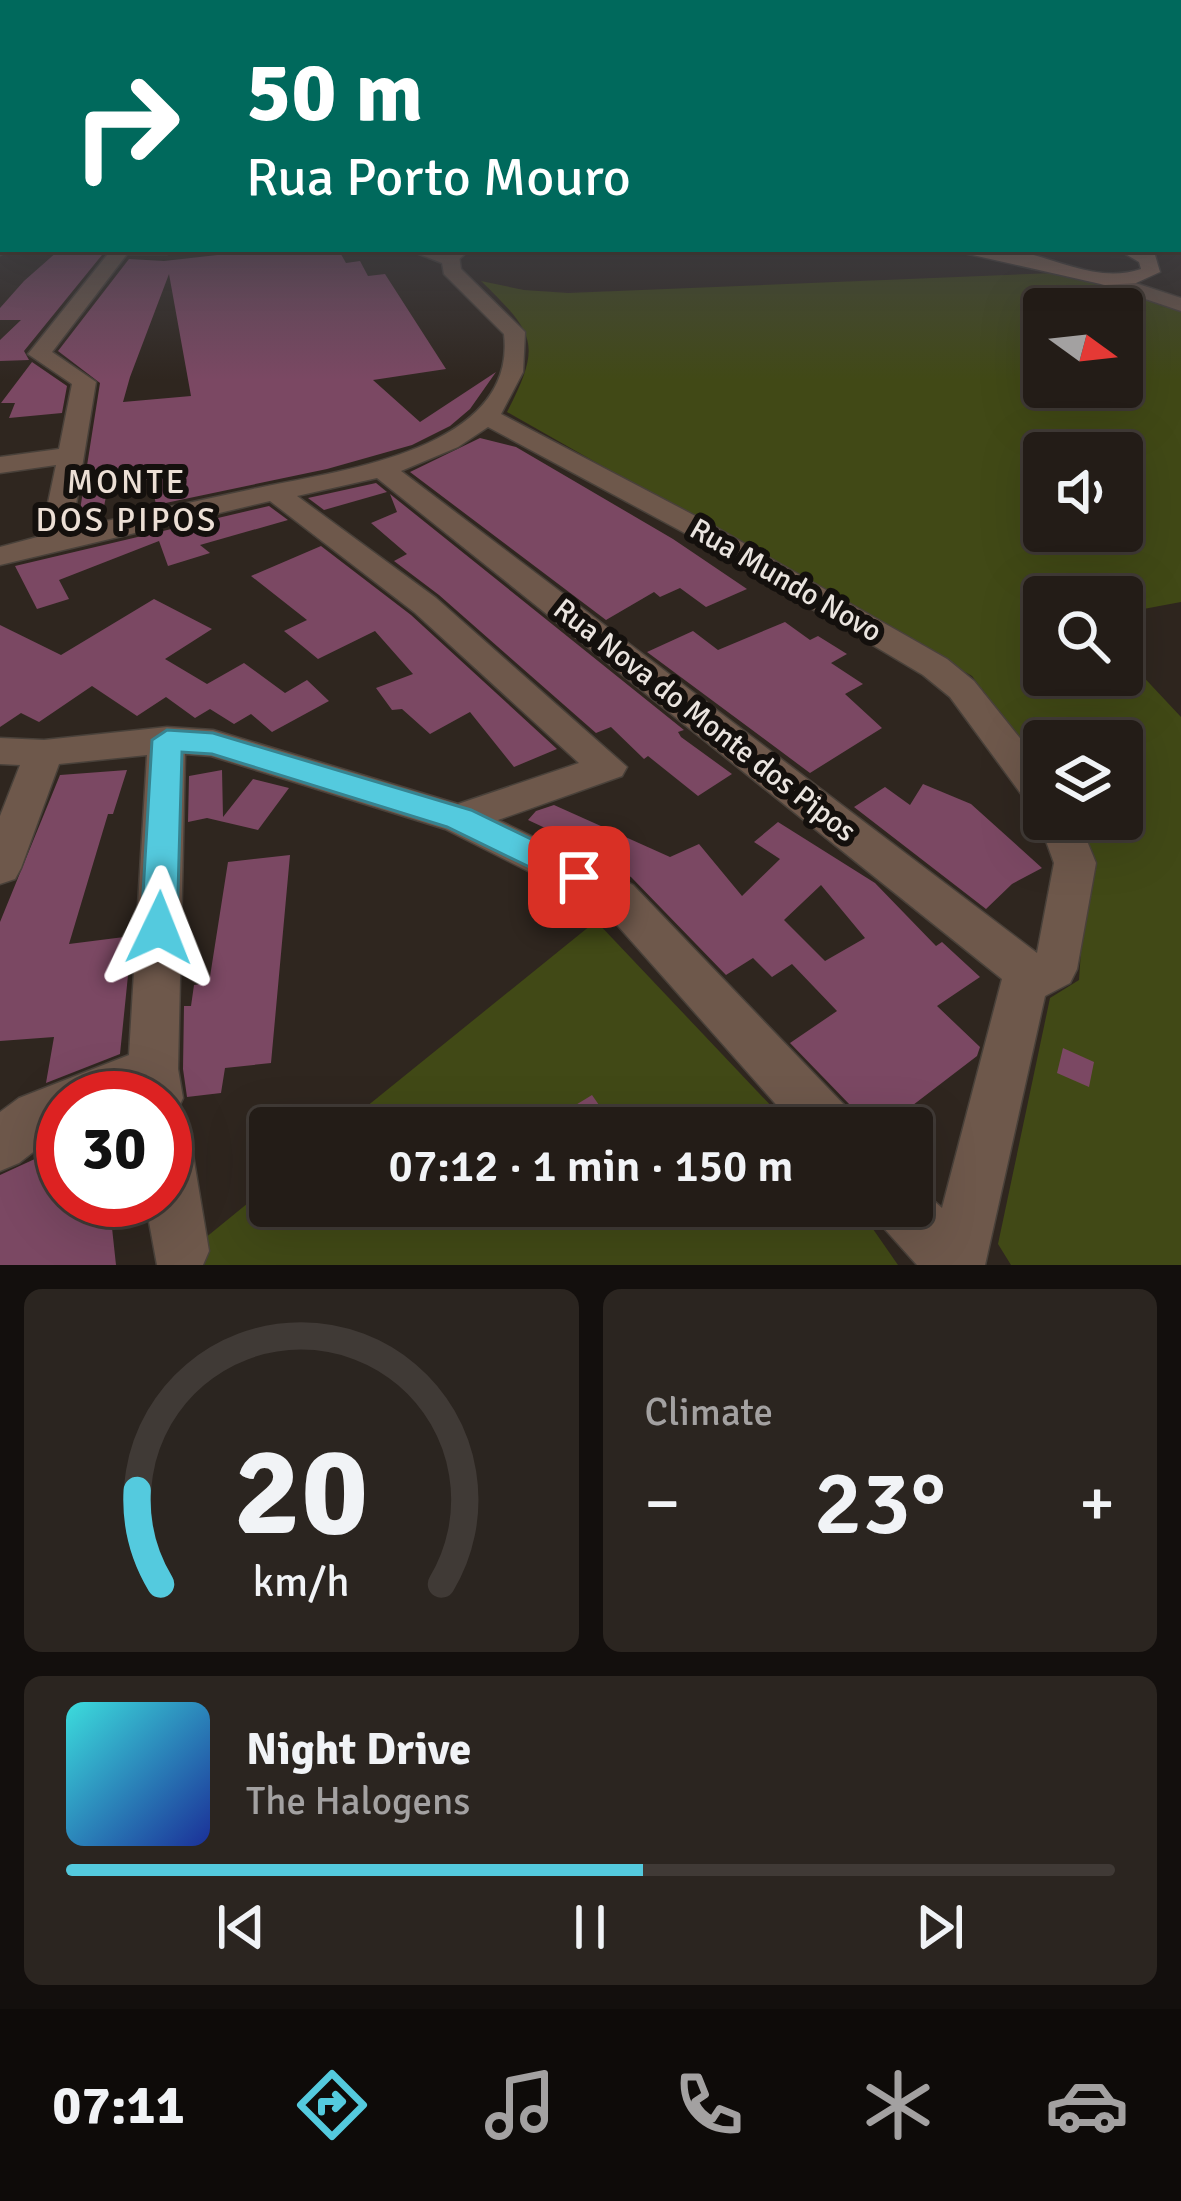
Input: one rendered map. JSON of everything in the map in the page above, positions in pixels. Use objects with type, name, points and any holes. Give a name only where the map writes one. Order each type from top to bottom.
[{"type":"main road","points":[[1048,261],[1071,275],[1108,280],[1132,261]]},
{"type":"street","points":[[55,541],[84,382],[39,354],[115,261]]},
{"type":"street","points":[[0,556],[382,469],[446,444],[486,416],[508,382],[517,344],[505,320],[451,270],[454,261]]},
{"type":"street","points":[[1144,261],[1181,300]]},
{"type":"street","points":[[1108,280],[1181,300]]},
{"type":"street","name":"Rua Mundo Novo","points":[[486,416],[613,481],[934,668],[962,689],[1023,769]]},
{"type":"street","points":[[0,465],[69,455]]},
{"type":"street","name":"Rua Nova do Monte dos Pipos","points":[[382,469],[1028,972]]},
{"type":"street","points":[[275,492],[424,605],[608,767],[459,819]]},
{"type":"street","points":[[155,1071],[167,740]]},
{"type":"street","points":[[0,752],[44,753],[167,740],[213,743],[459,819],[618,897],[812,1107]]},
{"type":"street","points":[[0,868],[44,753]]},
{"type":"street","points":[[956,1265],[1028,972],[1042,977],[1054,969],[1059,956],[1075,863],[1066,840]]},
{"type":"street","points":[[0,1145],[36,1116]]},
{"type":"street","points":[[177,1227],[181,1251]]},
{"type":"street","points":[[921,1227],[956,1265]]},
{"type":"green space","points":[[1055,273],[1130,288],[1023,288],[1023,408],[1143,408],[1143,293],[1181,308],[1181,602],[1143,609],[1143,576],[1023,576],[1023,696],[1143,696],[1143,676],[1181,717],[1181,1265],[1011,1265],[998,1244],[1050,998],[1079,980],[1088,840],[1143,840],[1143,720],[1023,720],[1023,743],[972,676],[507,412],[526,370],[527,340],[512,314],[481,281],[568,293]]},
{"type":"green space","points":[[596,921],[772,1107],[366,1107]]},
{"type":"green space","points":[[249,1202],[249,1227],[872,1227],[898,1265],[172,1265]]},
{"type":"building","points":[[47,261],[97,261],[24,351],[29,360],[0,361],[0,340],[21,320],[0,320],[0,308]]},
{"type":"building","points":[[127,261],[360,261],[368,276],[385,274],[446,369],[373,380],[420,422],[496,372],[470,409],[450,426],[412,445],[327,469],[156,505],[151,479],[108,486],[102,517],[78,523],[100,383],[58,351]],"holes":[[[169,274],[191,396],[123,402],[130,377]]]},
{"type":"building","points":[[32,362],[67,386],[62,413],[9,418],[15,403],[1,403]]},
{"type":"building","points":[[480,438],[516,447],[673,539],[747,589],[706,607],[680,588],[660,597],[654,592],[606,620],[410,472]]},
{"type":"building","points":[[376,483],[387,492],[324,510],[308,498]]},
{"type":"building","points":[[390,494],[684,730],[678,732],[681,737],[732,774],[698,796],[648,756],[644,759],[611,727],[596,733],[394,561],[407,554],[371,523],[397,512]]},
{"type":"building","points":[[269,506],[288,520],[200,545],[210,553],[168,566],[159,541],[59,580],[69,599],[37,609],[15,566]]},
{"type":"building","points":[[321,546],[411,615],[557,749],[514,767],[470,712],[430,734],[402,709],[392,710],[376,688],[413,674],[375,631],[318,659],[284,631],[307,620],[251,576]]},
{"type":"building","points":[[154,599],[212,629],[165,659],[207,684],[244,663],[285,693],[307,680],[329,701],[272,732],[251,714],[234,724],[210,709],[195,718],[166,697],[137,716],[92,686],[39,722],[21,713],[0,727],[0,625],[61,655]]},
{"type":"building","points":[[785,622],[810,640],[818,636],[847,654],[831,663],[863,684],[845,694],[882,728],[810,773],[647,652],[693,631],[718,650]]},
{"type":"building","points":[[127,770],[113,814],[108,814],[69,944],[132,936],[120,1054],[77,1071],[48,1071],[54,1037],[0,1041],[0,922],[60,775]]},
{"type":"building","points":[[222,770],[223,817],[253,779],[289,788],[258,830],[207,818],[188,822],[189,776]]},
{"type":"building","points":[[923,784],[971,804],[1042,868],[1012,884],[986,909],[854,807],[885,787],[910,805]]},
{"type":"building","points":[[554,805],[670,857],[699,844],[742,896],[780,859],[754,842],[778,822],[875,883],[936,946],[942,942],[980,977],[937,1006],[980,1047],[977,1056],[910,1107],[852,1107],[790,1043],[837,1011],[792,964],[772,977],[753,958],[726,975],[631,877],[552,841],[558,834],[528,820],[536,811]],"holes":[[[821,885],[865,938],[825,961],[784,920]]]},
{"type":"building","points":[[290,855],[271,1063],[225,1068],[221,1093],[192,1096],[192,1071],[183,1069],[184,1006],[191,1006],[194,985],[209,983],[228,862]]},
{"type":"building","points":[[1063,1048],[1094,1062],[1089,1087],[1057,1073]]},
{"type":"building","points":[[592,1095],[600,1107],[572,1107]]},
{"type":"building","points":[[36,1158],[36,1227],[112,1227],[116,1265],[0,1265],[0,1175]]},
{"type":"district","name":"MONTE DOS PIPOS","points":[[127,500]]},
{"type":"route","points":[[159,928],[167,740],[213,743],[459,819],[579,877]]}]
